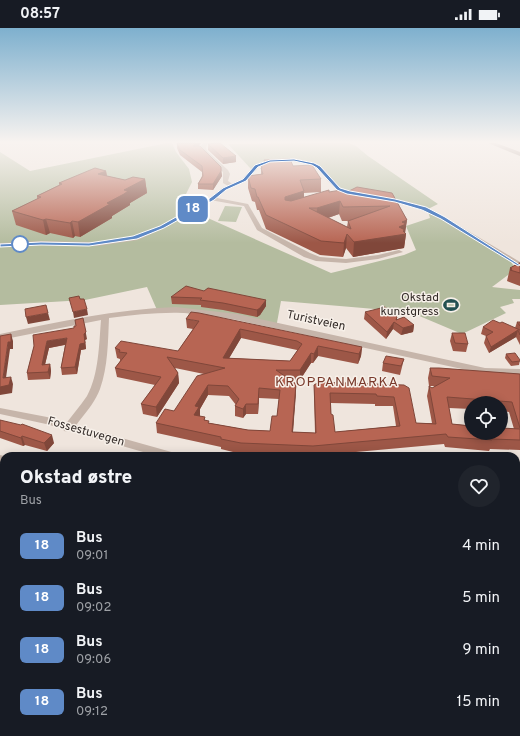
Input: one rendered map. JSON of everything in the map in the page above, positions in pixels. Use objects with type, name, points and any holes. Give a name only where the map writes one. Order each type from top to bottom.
[{"type":"street","points":[[226,176],[225,182],[232,186]]},
{"type":"street","points":[[0,245],[98,244],[135,238],[162,227],[212,199],[224,189],[244,180],[247,176]]},
{"type":"street","points":[[327,176],[339,189],[349,193],[372,197]]},
{"type":"street","points":[[340,196],[349,193]]},
{"type":"street","points":[[380,198],[412,204],[434,213],[520,265]]},
{"type":"street","points":[[212,199],[246,205],[259,229],[307,255],[319,259],[346,261],[374,258],[399,252]]},
{"type":"street","name":"Turistveien","points":[[0,337],[105,318],[153,311],[177,310],[237,317],[485,371],[520,372]]},
{"type":"street","points":[[68,428],[90,399],[95,388],[105,318]]},
{"type":"street","name":"Fossestuvegen","points":[[0,411],[18,414],[156,452]]},
{"type":"green space","points":[[0,176],[191,176],[192,182],[183,200],[210,219],[331,273],[404,255],[416,250],[406,226],[430,218],[427,208],[350,193],[337,186],[327,176],[397,176],[438,204],[428,209],[511,262],[516,269],[492,287],[520,290],[520,299],[512,299],[514,303],[500,307],[506,313],[462,334],[410,312],[281,301],[276,328],[225,317],[157,310],[147,287],[85,300],[0,305]]},
{"type":"green space","points":[[225,206],[242,207],[236,222],[218,221]]},
{"type":"building","points":[[76,176],[107,176],[125,180],[133,177],[145,179],[124,190],[128,191],[107,203],[110,204],[78,222],[72,221],[70,223],[46,219],[43,220],[12,211],[41,197],[37,196],[62,184],[59,183]]},
{"type":"building","points":[[203,176],[218,176],[213,184],[198,184]]},
{"type":"building","points":[[248,176],[319,176],[321,179],[300,180],[304,191],[285,197],[285,200],[291,201],[329,190],[329,192],[341,190],[347,192],[357,187],[392,193],[407,220],[402,222],[406,224],[399,227],[405,230],[403,231],[406,234],[354,242],[347,234],[344,243],[321,241],[266,215],[257,197],[255,189],[251,188]],"holes":[[[340,201],[343,207],[390,206],[348,221],[351,229],[309,208],[317,208]]]},
{"type":"building","points":[[519,263],[520,273],[510,270],[512,269],[510,268]]},
{"type":"building","points":[[186,286],[204,291],[208,288],[266,300],[257,310],[200,300],[202,298],[171,297]]},
{"type":"building","points":[[79,296],[80,299],[84,299],[87,309],[73,312],[69,298]]},
{"type":"building","points":[[46,305],[48,313],[26,317],[25,309]]},
{"type":"building","points":[[385,307],[397,317],[396,320],[404,317],[414,325],[403,328],[394,322],[387,332],[365,312]]},
{"type":"building","points":[[191,312],[199,313],[362,347],[359,354],[318,346],[314,354],[311,353],[300,370],[276,370],[296,384],[292,432],[316,433],[314,385],[319,382],[404,385],[409,388],[416,423],[436,424],[429,386],[432,388],[450,378],[432,376],[430,368],[520,374],[520,428],[512,402],[508,402],[508,396],[464,396],[464,398],[447,397],[452,424],[464,425],[464,438],[448,437],[446,434],[313,446],[241,443],[221,439],[221,437],[156,423],[165,409],[174,411],[197,376],[225,368],[167,357],[178,373],[156,407],[141,404],[161,377],[115,368],[127,353],[119,352],[120,350],[115,348],[121,341],[178,351],[199,321],[186,319]],"holes":[[[240,329],[297,341],[302,344],[290,361],[223,358]],[[208,385],[228,386],[239,399],[235,406],[243,409],[246,404],[258,404],[259,388],[280,390],[277,416],[272,416],[270,431],[248,430],[208,423],[209,421],[204,420],[205,417],[194,415],[199,407],[195,406]],[[330,393],[376,394],[377,396],[394,397],[400,426],[335,432],[333,415],[331,414]]]},
{"type":"building","points":[[83,318],[86,332],[84,334],[85,343],[80,344],[75,367],[61,368],[67,338],[47,341],[42,365],[50,364],[48,372],[27,373],[34,346],[33,335],[74,328],[74,326],[76,326],[75,320]]},
{"type":"building","points":[[493,320],[500,323],[502,322],[520,330],[520,335],[518,330],[491,347],[486,336],[493,332],[483,327]]},
{"type":"building","points":[[452,333],[465,333],[468,344],[455,343]]},
{"type":"building","points":[[11,334],[11,342],[8,342],[3,378],[11,377],[9,385],[0,387],[0,336]]},
{"type":"building","points":[[515,353],[520,361],[512,362],[506,354]]},
{"type":"building","points":[[386,356],[404,359],[401,366],[383,363]]},
{"type":"building","points":[[0,420],[22,424],[52,435],[44,443],[22,436],[21,438],[0,431]]},
{"type":"building","points":[[508,428],[520,429],[520,440],[508,440]]},
{"type":"bus line","name":"18","points":[[0,245],[89,245],[135,238],[162,227],[212,199],[224,189],[238,184],[247,176]]},
{"type":"bus line","name":"18","points":[[327,176],[339,189],[349,193],[412,204],[424,208],[520,265]]},
{"type":"place","name":"Okstad kunstgress","points":[[451,305]]},
{"type":"district","name":"KROPPANMARKA","points":[[337,382]]}]
